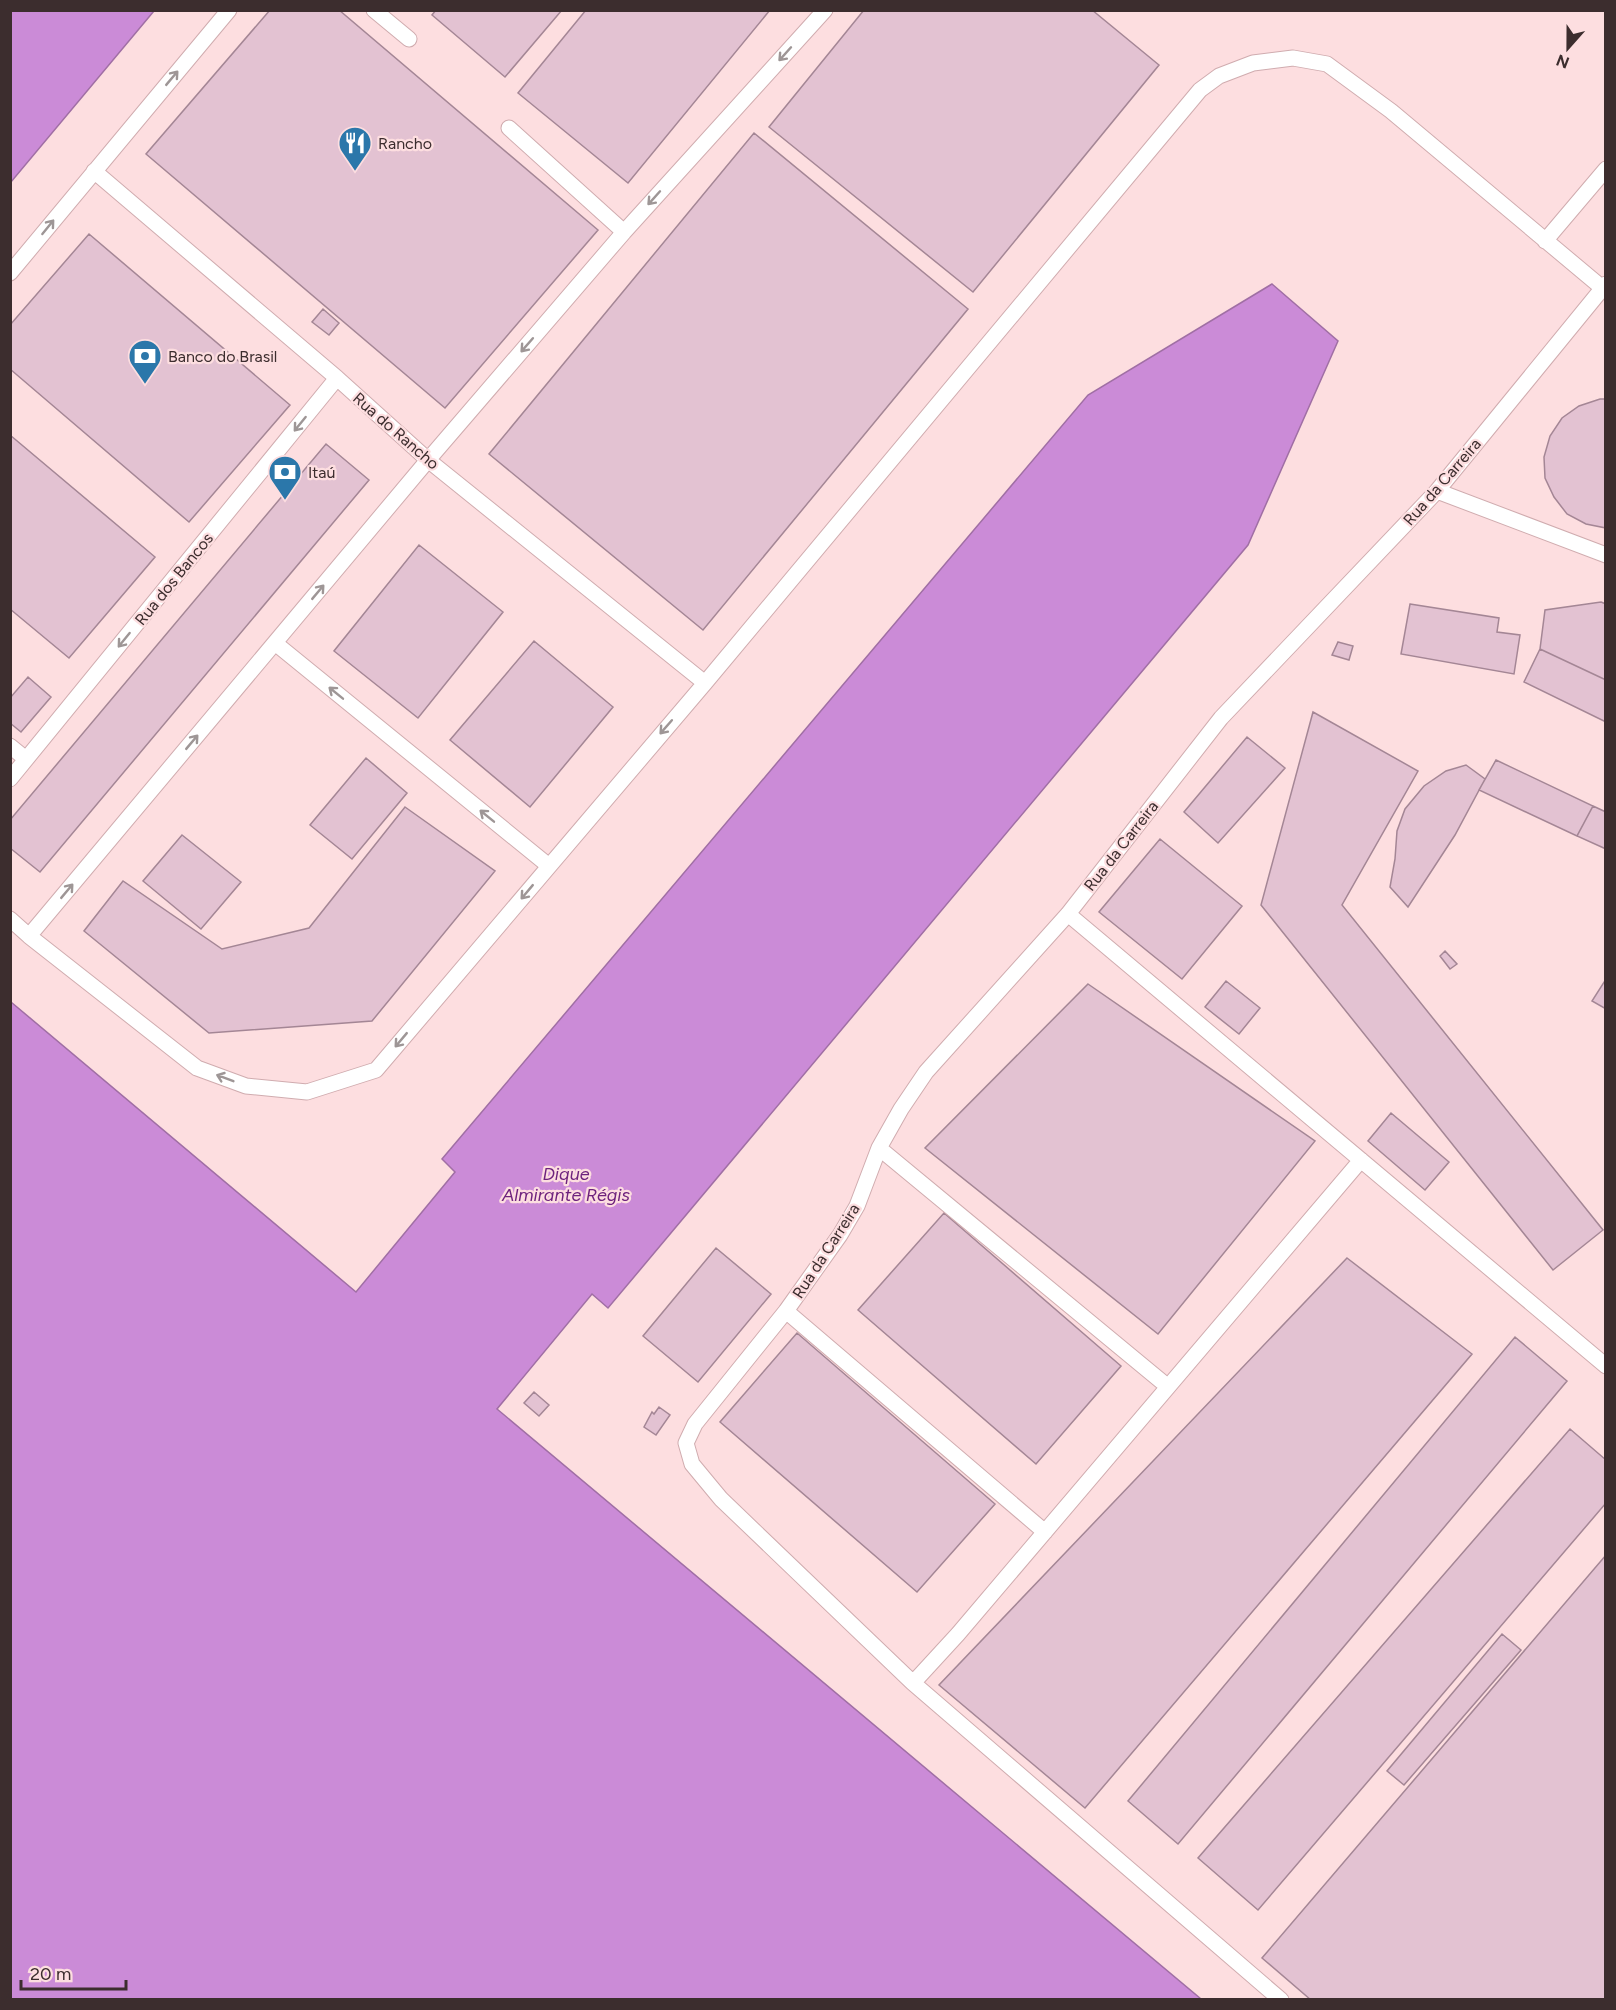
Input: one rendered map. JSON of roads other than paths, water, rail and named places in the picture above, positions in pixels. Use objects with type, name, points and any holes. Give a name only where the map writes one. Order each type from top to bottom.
[{"type":"lane","points":[[10,273],[229,10]]},
{"type":"lane","points":[[374,10],[409,39]]},
{"type":"lane","points":[[29,936],[428,460],[624,232],[825,10]]},
{"type":"lane","points":[[10,919],[197,1068],[246,1086],[307,1092],[376,1070],[705,683],[1200,90],[1219,76],[1253,63],[1293,58],[1327,64],[1391,111],[1604,288]]},
{"type":"lane","points":[[509,128],[624,232]]},
{"type":"lane","points":[[1545,241],[1605,169]]},
{"type":"lane","name":"Rua do Rancho","points":[[94,171],[337,378],[428,460],[705,683]]},
{"type":"lane","name":"Rua da Carreira","points":[[913,1683],[721,1499],[692,1464],[686,1443],[695,1425],[786,1311],[840,1235],[857,1206],[879,1148],[901,1109],[926,1072],[1068,914],[1221,718],[1437,492],[1604,288]]},
{"type":"lane","name":"Rua dos Bancos","points":[[10,779],[337,378]]},
{"type":"lane","points":[[1437,492],[1605,555]]},
{"type":"lane","points":[[275,643],[549,866]]},
{"type":"lane","points":[[10,746],[26,759]]},
{"type":"lane","points":[[1068,914],[1605,1366]]},
{"type":"lane","points":[[879,1148],[1167,1386]]},
{"type":"lane","points":[[1281,2000],[913,1683],[958,1634],[1361,1160]]},
{"type":"lane","points":[[786,1311],[1045,1532]]},
{"type":"water","points":[[10,11],[154,11],[11,182]]},
{"type":"water","name":"Dique Almirante Régis","points":[[1272,284],[1338,341],[1248,545],[608,1308],[592,1294],[497,1409],[1201,1999],[11,1999],[11,1002],[356,1292],[455,1172],[442,1159],[1088,395]]},
{"type":"place","name":"Rancho","points":[[355,172]]},
{"type":"place","name":"Banco do Brasil","points":[[145,385]]},
{"type":"place","name":"Itaú","points":[[285,501]]}]
